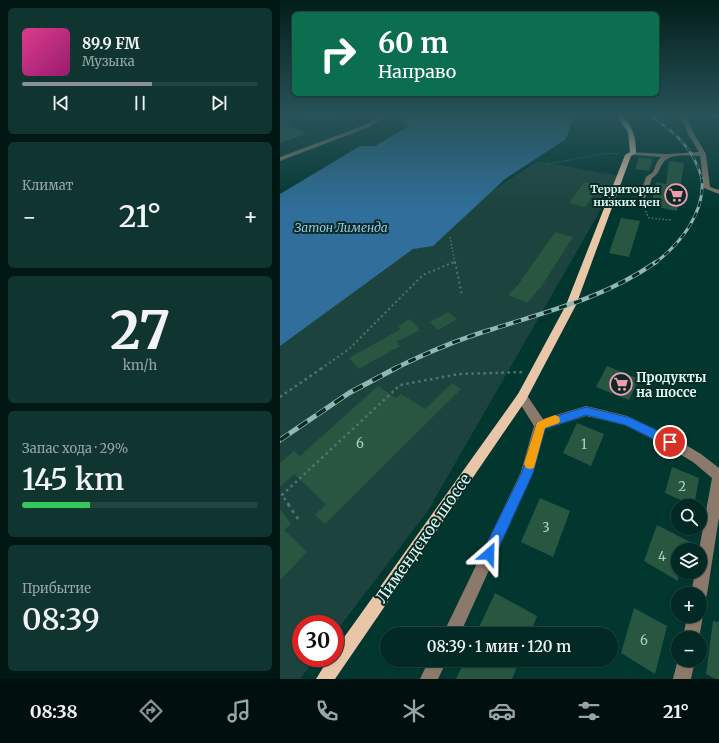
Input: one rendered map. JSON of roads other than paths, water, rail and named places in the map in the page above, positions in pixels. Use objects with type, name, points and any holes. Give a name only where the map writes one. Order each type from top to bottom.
[{"type":"main road","name":"Лимендское шоссе","points":[[325,679],[522,397],[571,305],[632,150]]},
{"type":"street","points":[[280,159],[312,147]]},
{"type":"street","points":[[699,147],[703,154],[707,188],[719,192]]},
{"type":"street","points":[[632,150],[666,156],[703,154]]},
{"type":"street","points":[[641,201],[649,177],[656,173],[660,162],[666,156]]},
{"type":"street","points":[[454,627],[527,473],[540,425],[522,397]]},
{"type":"street","points":[[540,425],[586,411],[627,421],[670,442],[697,458],[719,476],[700,587]]},
{"type":"street","points":[[429,679],[435,667]]},
{"type":"street","points":[[682,679],[685,667]]},
{"type":"water","name":"Затон Лименда","points":[[359,147],[554,147],[505,179],[433,246],[413,249],[280,346],[280,194]]},
{"type":"railway","points":[[686,147],[699,169],[702,180]]},
{"type":"railway","points":[[655,263],[674,246],[689,226],[700,204],[702,180]]},
{"type":"railway","points":[[395,368],[455,342],[557,309],[597,294],[617,285],[656,262]]},
{"type":"railway","points":[[280,440],[349,393],[395,368]]},
{"type":"place","name":"Территория низких цен","points":[[676,195]]},
{"type":"place","name":"Продукты на шоссе","points":[[621,384]]}]
